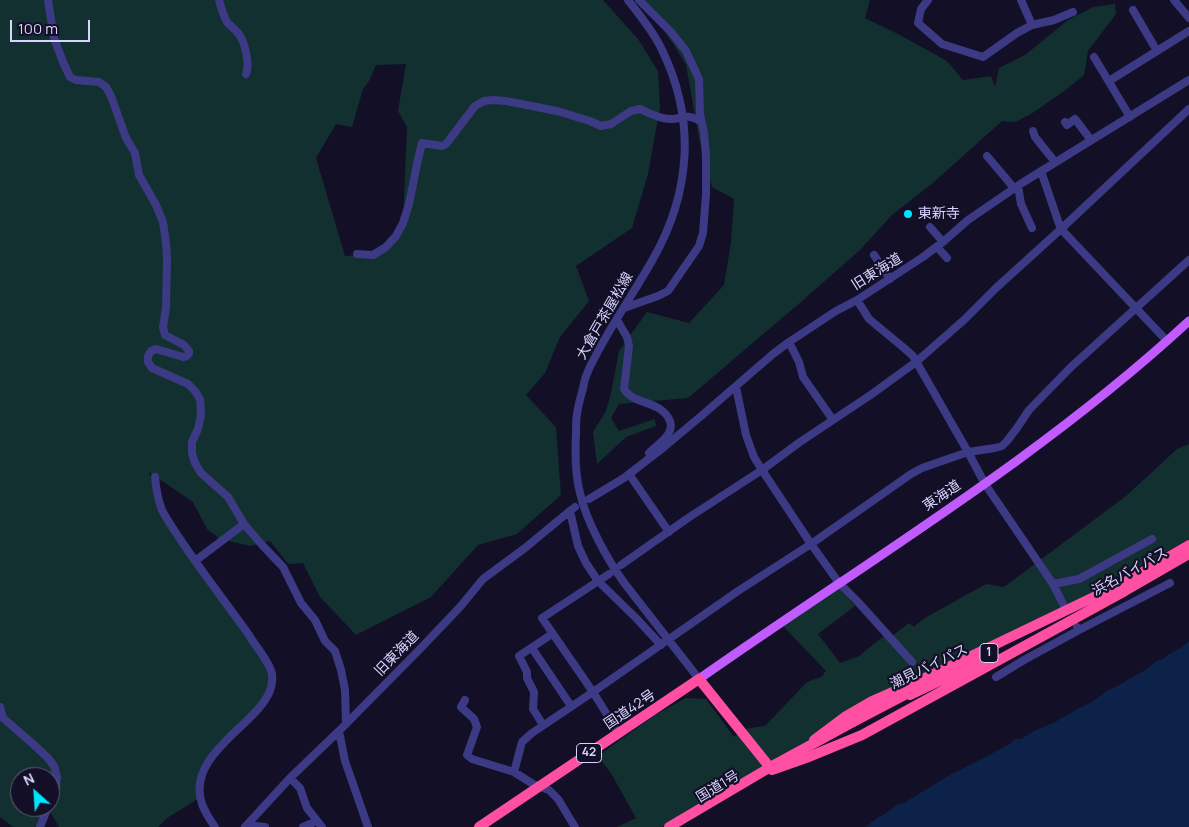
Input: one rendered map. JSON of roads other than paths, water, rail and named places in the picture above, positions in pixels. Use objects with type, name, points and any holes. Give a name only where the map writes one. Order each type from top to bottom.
[{"type":"highway","name":"浜名バイパス","points":[[1124,582],[1189,546]]},
{"type":"highway","name":"浜名バイパス","points":[[1083,613],[1189,554]]},
{"type":"highway","name":"潮見バイパス","points":[[669,827],[774,765],[853,722],[911,691],[1047,625],[1124,582]]},
{"type":"highway","points":[[772,770],[846,716],[872,701],[938,672],[1124,582]]},
{"type":"highway","name":"潮見バイパス","points":[[853,722],[1083,613]]},
{"type":"highway","points":[[772,770],[862,735],[1083,613]]},
{"type":"highway","points":[[700,679],[772,770]]},
{"type":"highway","name":"国道42号","points":[[479,827],[700,679]]},
{"type":"highway","name":"国道1号","points":[[679,827],[772,770]]},
{"type":"main road","name":"東海道","points":[[700,679],[985,484],[1103,395],[1189,321]]},
{"type":"street","points":[[48,0],[54,38],[70,77],[76,80],[99,82],[106,87],[126,138],[135,153],[139,175],[163,222],[167,260],[166,308],[163,327],[165,335],[184,345],[189,353],[187,356],[184,356],[156,349],[151,351],[148,356],[148,362],[152,368],[188,384],[200,399],[202,415],[192,442],[194,463],[201,473],[228,497],[244,524],[283,567],[301,603],[315,620],[325,641],[335,652],[345,690],[346,724]]},
{"type":"street","points":[[219,0],[227,21],[238,33],[244,45],[248,70],[246,74]]},
{"type":"street","name":"大倉戸茶屋松線","points":[[628,0],[662,48],[674,80],[681,105],[685,138],[683,175],[675,212],[664,240],[604,340],[586,374],[577,416],[575,455],[580,493],[589,520],[617,573],[700,679]]},
{"type":"street","points":[[624,308],[658,296],[668,290],[698,246],[703,233],[706,194],[706,156],[704,133],[700,121],[699,79],[686,50],[639,0]]},
{"type":"street","points":[[928,0],[921,9],[918,24],[942,44],[983,57],[1017,33],[1032,25],[1054,20],[1073,12]]},
{"type":"street","points":[[1021,0],[1032,25]]},
{"type":"street","points":[[1174,0],[1189,18]]},
{"type":"street","points":[[1133,10],[1157,51]]},
{"type":"street","points":[[1109,81],[1189,31]]},
{"type":"street","points":[[1094,57],[1130,117]]},
{"type":"street","name":"旧東海道","points":[[589,499],[629,474],[700,418],[789,342],[923,257],[968,220],[1016,187],[1189,80]]},
{"type":"street","points":[[357,254],[373,255],[386,247],[396,236],[403,223],[409,204],[422,143],[442,146],[446,144],[475,106],[484,101],[506,101],[557,111],[601,126],[611,124],[631,111],[640,109],[658,117],[669,119],[688,116],[700,121]]},
{"type":"street","points":[[620,565],[762,470],[916,362],[964,320],[1004,280],[1189,109]]},
{"type":"street","points":[[1065,122],[1067,125],[1075,119],[1091,140]]},
{"type":"street","points":[[1033,131],[1055,162]]},
{"type":"street","points":[[987,156],[1016,187],[1021,204],[1032,228]]},
{"type":"street","points":[[1041,171],[1061,229],[1167,341]]},
{"type":"street","points":[[930,227],[947,258]]},
{"type":"street","points":[[874,255],[890,279]]},
{"type":"street","points":[[514,772],[522,742],[543,725],[911,474],[922,468],[968,452],[1002,446],[1007,442],[1028,410],[1071,367],[1189,260]]},
{"type":"street","points":[[857,300],[869,319],[913,356],[985,484],[1053,584],[1064,606]]},
{"type":"street","points":[[616,320],[627,338],[629,346],[624,389],[628,395],[656,406],[666,414],[672,427],[668,436],[647,455],[649,458]]},
{"type":"street","points":[[789,342],[800,362],[803,377],[834,420]]},
{"type":"street","points":[[736,387],[746,435],[754,457],[762,470],[839,583],[912,662]]},
{"type":"street","points":[[629,474],[668,532]]},
{"type":"street","points":[[154,477],[162,510],[244,628],[268,664],[272,674],[271,688],[267,699],[251,718],[213,755],[204,769],[200,792],[202,804],[215,827]]},
{"type":"street","name":"旧東海道","points":[[246,826],[290,778],[419,650],[460,607],[483,579],[573,509],[578,546],[586,564],[598,581]]},
{"type":"street","points":[[196,561],[244,524]]},
{"type":"street","points":[[1053,584],[1079,579],[1152,539]]},
{"type":"street","points":[[609,574],[542,618],[593,692],[619,734]]},
{"type":"street","points":[[598,581],[661,645]]},
{"type":"street","points":[[996,677],[1078,628],[1170,583]]},
{"type":"street","points":[[543,725],[533,709],[534,692],[519,656],[552,634]]},
{"type":"street","points":[[532,648],[572,706]]},
{"type":"street","points":[[465,700],[461,706],[474,719],[477,727],[467,755],[472,759],[514,772],[549,790],[558,799],[575,827]]},
{"type":"street","points":[[0,708],[3,718],[48,758],[54,767]]},
{"type":"street","points":[[339,731],[345,761],[366,827]]},
{"type":"street","points":[[290,778],[300,788],[308,808],[320,824],[303,827]]},
{"type":"street","points":[[246,826],[264,827]]},
{"type":"water","points":[[1189,641],[1189,827],[865,827],[898,804],[904,803],[953,773],[1010,744],[1015,739],[1021,739],[1090,703],[1106,691],[1145,670]]},
{"type":"place","name":"東新寺","points":[[908,214]]}]
